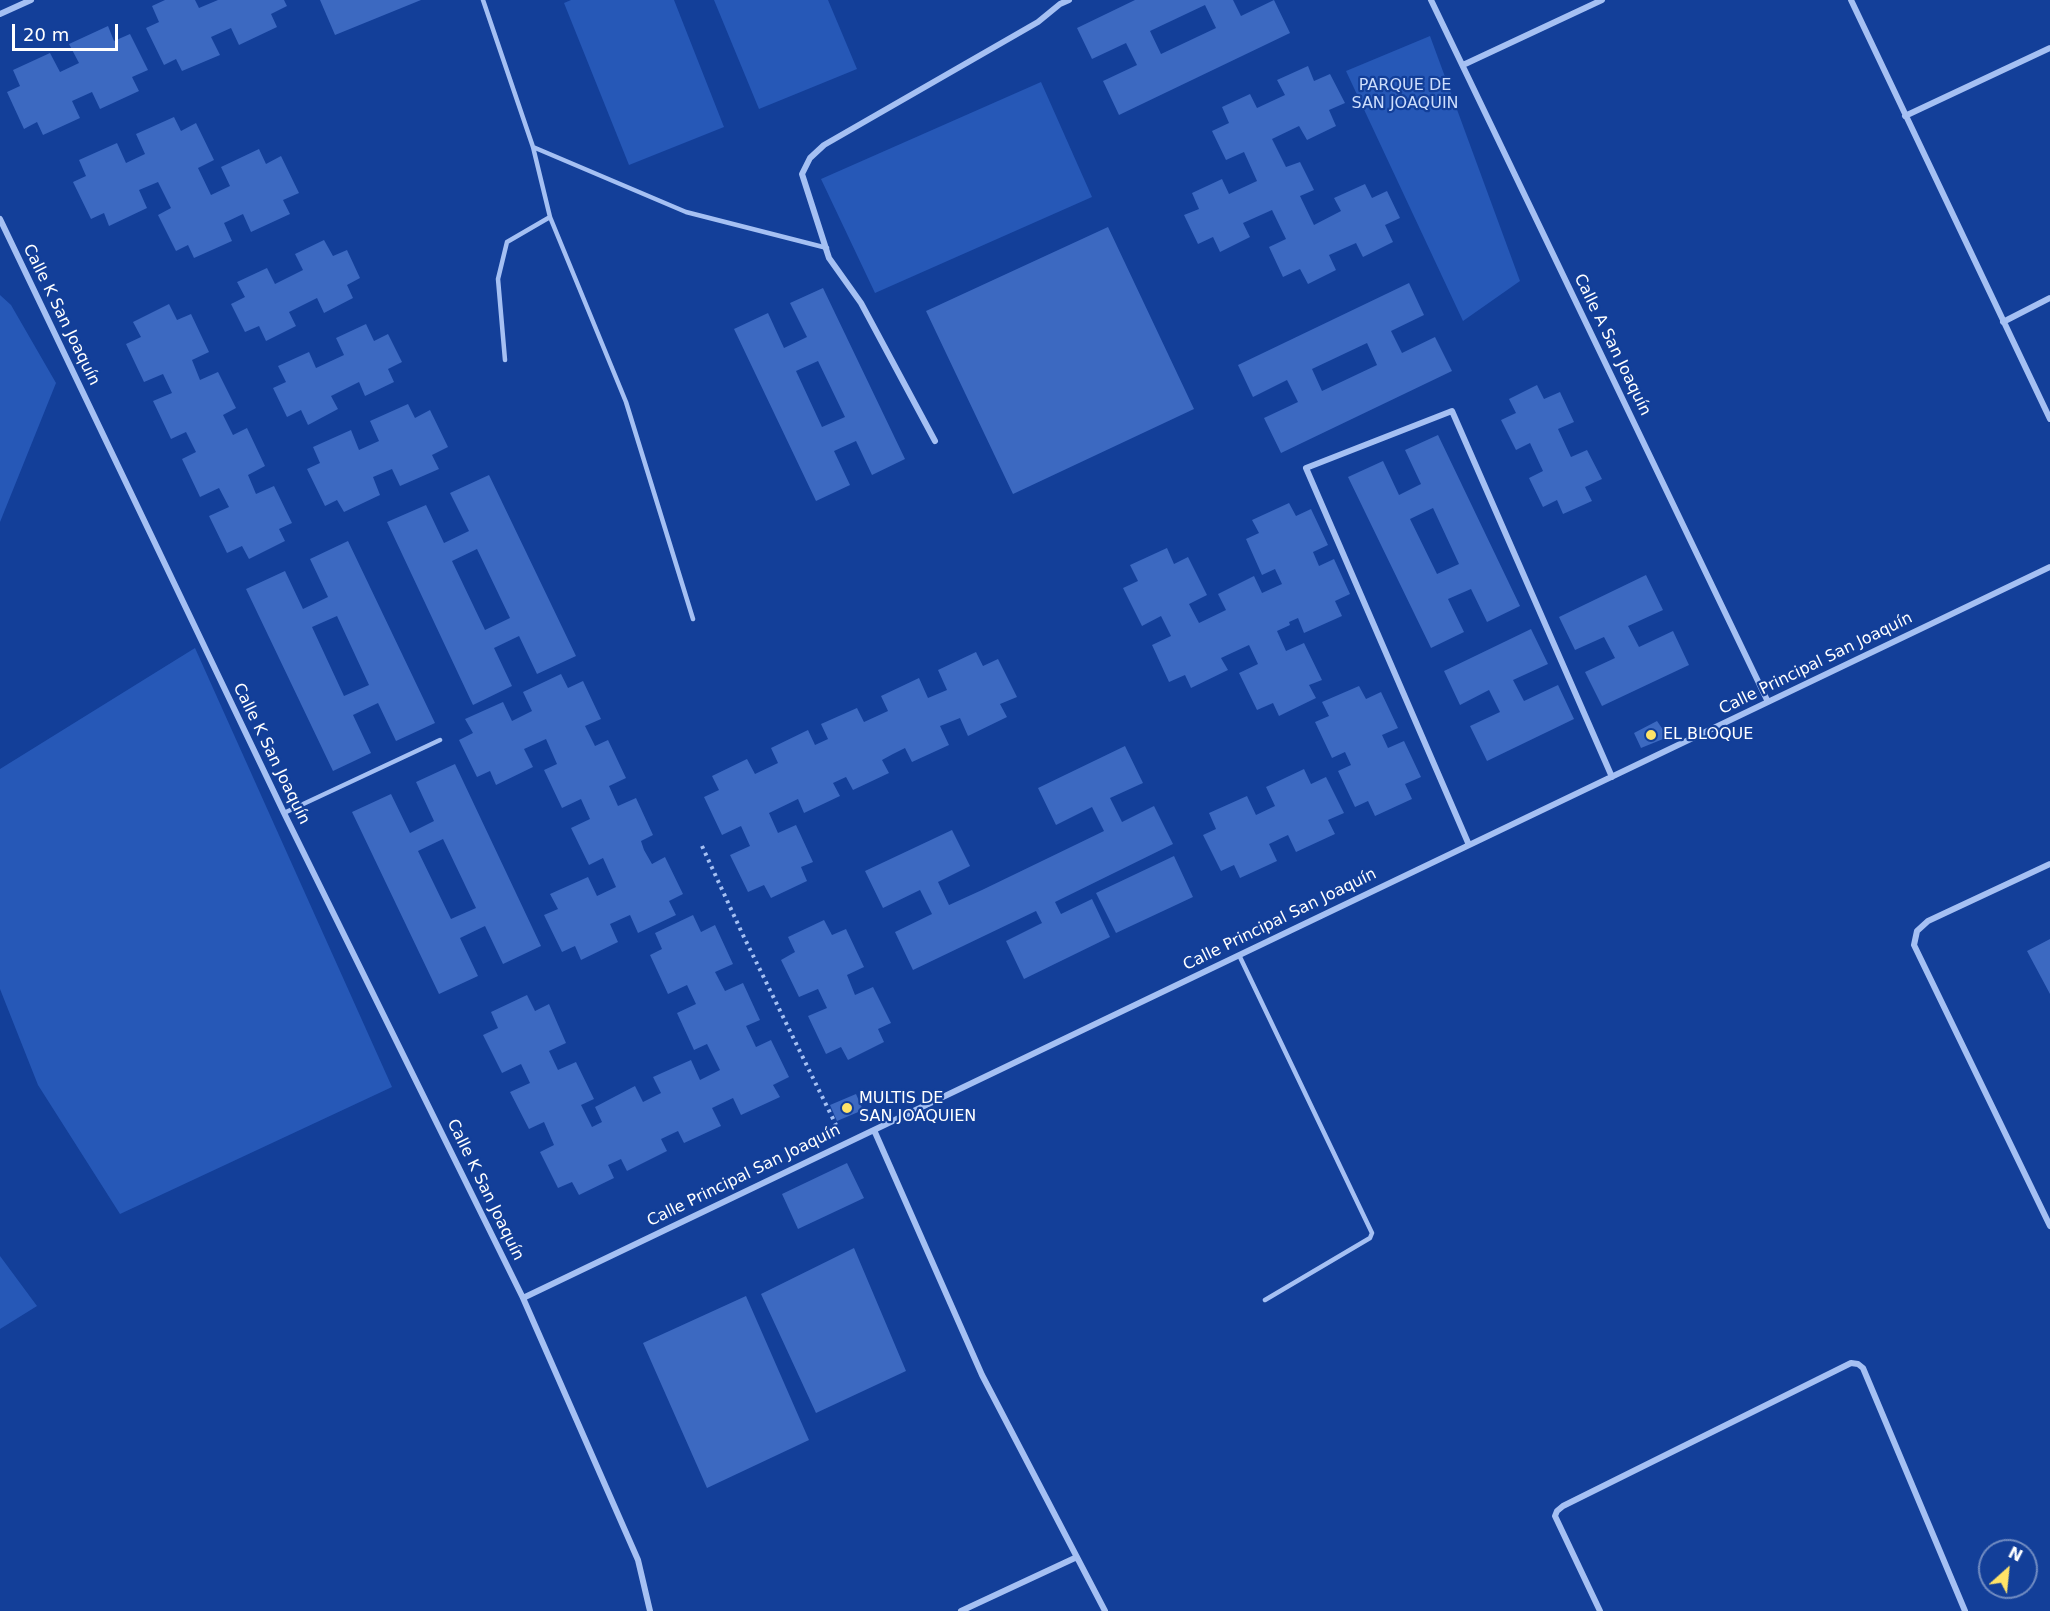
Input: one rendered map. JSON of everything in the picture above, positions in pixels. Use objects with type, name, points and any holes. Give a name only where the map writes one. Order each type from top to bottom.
[{"type":"street","points":[[0,14],[31,0]]},
{"type":"street","points":[[935,441],[861,303],[829,258],[802,174],[810,158],[824,145],[1038,22],[1060,4],[1069,0]]},
{"type":"street","name":"Calle A San Joaquín","points":[[1431,0],[1768,702]]},
{"type":"street","points":[[1463,65],[1602,0]]},
{"type":"street","points":[[1851,0],[2050,419]]},
{"type":"street","points":[[1905,116],[2050,48]]},
{"type":"street","name":"Calle K San Joaquín","points":[[0,219],[284,813],[522,1298],[638,1560],[650,1611]]},
{"type":"street","points":[[2003,322],[2050,298]]},
{"type":"street","points":[[1469,845],[1306,468],[1452,411],[1612,777]]},
{"type":"street","name":"Calle Principal San Joaquín","points":[[522,1298],[2050,567]]},
{"type":"street","points":[[2050,864],[1928,921],[1917,931],[1914,945],[2050,1226]]},
{"type":"street","points":[[874,1130],[982,1375],[1105,1611]]},
{"type":"street","points":[[1600,1611],[1555,1516],[1557,1511],[1574,1500],[1851,1363],[1863,1368],[1965,1611]]},
{"type":"street","points":[[961,1611],[1077,1557]]},
{"type":"lane","points":[[483,0],[533,147],[550,217],[626,402],[693,620]]},
{"type":"lane","points":[[533,147],[686,212],[827,248]]},
{"type":"lane","points":[[505,360],[498,279],[507,242],[550,217]]},
{"type":"lane","points":[[284,813],[440,740]]},
{"type":"lane","points":[[1239,955],[1372,1233],[1370,1238],[1264,1300]]},
{"type":"path","points":[[702,846],[742,933],[845,1142]]},
{"type":"green space","points":[[571,0],[674,0],[724,127],[629,165],[564,3]]},
{"type":"green space","points":[[714,0],[828,0],[857,69],[759,109]]},
{"type":"green space","name":"PARQUE DE SAN JOAQUIN","points":[[1430,36],[1520,281],[1463,321],[1346,71]]},
{"type":"green space","points":[[1041,82],[1092,197],[875,293],[821,179]]},
{"type":"green space","points":[[0,295],[11,305],[56,383],[0,522]]},
{"type":"green space","points":[[195,648],[392,1087],[120,1214],[38,1085],[0,989],[0,769]]},
{"type":"green space","points":[[0,1256],[37,1306],[0,1329]]},
{"type":"building","points":[[165,0],[195,0],[199,8],[218,0],[284,0],[287,6],[271,14],[277,27],[239,45],[231,28],[211,37],[220,55],[182,71],[176,59],[164,65],[146,28],[159,22],[152,6]]},
{"type":"building","points":[[320,0],[421,0],[335,35]]},
{"type":"building","points":[[1135,0],[1233,0],[1241,16],[1274,0],[1290,33],[1119,115],[1103,81],[1137,65],[1126,43],[1092,59],[1077,28]],"holes":[[[1205,5],[1216,28],[1161,54],[1150,31]]]},
{"type":"building","points":[[108,26],[114,41],[130,34],[148,70],[132,77],[139,91],[100,109],[92,92],[72,101],[80,118],[43,135],[37,122],[24,129],[7,92],[20,86],[13,70],[50,53],[60,72],[79,63],[69,44]]},
{"type":"building","points":[[1308,66],[1314,81],[1330,74],[1345,103],[1329,110],[1336,126],[1307,140],[1299,126],[1272,139],[1286,167],[1300,162],[1314,190],[1300,196],[1314,225],[1341,211],[1334,198],[1365,184],[1372,198],[1387,191],[1400,218],[1385,225],[1393,242],[1363,257],[1356,243],[1329,255],[1336,270],[1308,284],[1300,269],[1283,277],[1269,247],[1286,239],[1272,210],[1243,223],[1250,237],[1220,252],[1213,237],[1198,244],[1184,215],[1199,209],[1192,193],[1222,179],[1229,194],[1257,181],[1244,152],[1226,160],[1212,131],[1229,123],[1222,107],[1250,94],[1257,108],[1285,95],[1277,80]]},
{"type":"building","points":[[174,117],[181,131],[196,123],[214,160],[198,168],[211,195],[230,186],[221,167],[259,149],[266,164],[281,156],[299,193],[283,200],[290,214],[251,232],[243,214],[224,223],[232,241],[194,258],[188,245],[176,251],[158,215],[171,208],[158,182],[139,190],[147,208],[109,226],[104,213],[91,219],[73,182],[86,176],[79,160],[117,143],[126,163],[145,154],[136,134]]},
{"type":"building","points":[[1108,227],[1194,409],[1013,494],[926,311]]},
{"type":"building","points":[[324,240],[333,256],[347,250],[360,278],[347,285],[353,298],[324,313],[317,298],[289,312],[296,326],[266,341],[259,326],[245,332],[231,304],[245,297],[237,282],[267,268],[275,284],[303,270],[295,254]]},
{"type":"building","points":[[1409,283],[1424,315],[1391,331],[1402,353],[1435,337],[1452,371],[1281,453],[1264,418],[1298,402],[1287,380],[1253,397],[1238,365]],"holes":[[[1367,343],[1377,365],[1322,391],[1312,369]]]},
{"type":"building","points":[[823,288],[905,459],[872,475],[856,441],[834,451],[850,485],[816,501],[734,329],[768,313],[784,348],[807,337],[790,303]],"holes":[[[818,361],[845,417],[822,427],[796,371]]]},
{"type":"building","points":[[169,304],[177,320],[191,314],[209,352],[192,360],[200,380],[218,372],[236,408],[223,415],[233,435],[247,428],[265,466],[248,475],[256,494],[274,486],[292,523],[279,529],[285,541],[249,559],[242,546],[227,553],[209,516],[229,507],[219,488],[200,497],[182,459],[196,452],[186,432],[171,439],[153,401],[172,393],[163,374],[144,382],[126,344],[141,337],[133,322]]},
{"type":"building","points":[[366,324],[374,341],[388,334],[402,362],[388,369],[394,382],[365,396],[359,382],[331,396],[338,409],[308,425],[301,410],[287,417],[273,388],[286,382],[278,366],[309,352],[316,368],[344,355],[336,338]]},
{"type":"building","points":[[1537,385],[1544,399],[1560,392],[1574,422],[1558,429],[1571,457],[1587,450],[1602,479],[1585,487],[1592,501],[1563,514],[1557,500],[1543,507],[1529,478],[1543,471],[1530,443],[1516,450],[1501,420],[1516,413],[1509,399]]},
{"type":"building","points":[[408,404],[415,418],[430,410],[448,447],[432,455],[439,469],[400,486],[392,469],[373,477],[380,495],[344,512],[337,500],[325,506],[307,469],[320,463],[313,447],[351,430],[359,450],[379,441],[370,421]]},
{"type":"building","points":[[1438,435],[1520,606],[1487,622],[1471,589],[1448,599],[1464,632],[1431,648],[1348,477],[1383,461],[1399,495],[1421,484],[1405,450]],"holes":[[[1433,508],[1459,564],[1437,574],[1410,519]]]},
{"type":"building","points":[[489,475],[576,656],[537,674],[519,636],[494,648],[512,686],[473,705],[387,522],[426,505],[444,543],[469,531],[450,493]],"holes":[[[477,549],[510,618],[485,630],[452,561]]]},
{"type":"building","points":[[1289,503],[1296,516],[1311,509],[1328,545],[1313,552],[1319,566],[1334,559],[1350,594],[1335,601],[1342,616],[1304,633],[1298,618],[1277,631],[1286,651],[1304,643],[1322,680],[1309,685],[1316,698],[1279,716],[1273,703],[1257,710],[1239,673],[1258,664],[1249,645],[1221,658],[1228,670],[1191,688],[1185,675],[1169,682],[1152,645],[1171,636],[1161,616],[1142,626],[1123,588],[1138,581],[1130,565],[1167,548],[1174,564],[1188,557],[1207,595],[1189,604],[1199,623],[1226,610],[1218,594],[1254,576],[1262,593],[1282,584],[1275,569],[1262,575],[1246,539],[1259,533],[1252,520]]},
{"type":"building","points":[[348,541],[435,723],[396,741],[378,703],[353,715],[371,753],[333,771],[246,589],[285,571],[303,609],[328,597],[310,559]],"holes":[[[337,616],[369,685],[344,696],[312,627]]]},
{"type":"building","points":[[1646,575],[1663,610],[1628,626],[1639,647],[1673,631],[1689,665],[1602,706],[1585,672],[1615,658],[1604,637],[1575,650],[1559,617]]},
{"type":"building","points":[[1531,629],[1548,664],[1513,680],[1524,701],[1558,685],[1574,719],[1487,761],[1470,726],[1500,712],[1489,690],[1460,705],[1444,671]]},
{"type":"building","points":[[976,652],[983,666],[998,659],[1017,697],[1000,704],[1007,717],[968,736],[960,718],[940,726],[949,745],[912,762],[905,748],[882,760],[889,773],[853,790],[846,777],[833,783],[840,796],[804,813],[798,799],[769,813],[778,833],[796,825],[813,862],[801,867],[807,881],[771,898],[764,885],[748,892],[730,855],[750,846],[741,826],[722,835],[704,797],[719,790],[712,776],[747,759],[755,774],[778,763],[771,748],[808,730],[815,745],[828,739],[821,724],[857,708],[864,722],[888,711],[881,696],[919,678],[928,698],[947,690],[938,670]]},
{"type":"building","points":[[561,674],[568,688],[583,681],[601,719],[585,726],[595,746],[608,740],[626,778],[609,786],[618,806],[636,798],[653,835],[641,841],[644,850],[652,864],[665,857],[683,894],[669,901],[676,915],[638,933],[630,915],[610,924],[618,942],[581,960],[575,946],[562,952],[544,915],[558,909],[550,894],[588,877],[597,896],[616,887],[603,858],[589,865],[571,828],[590,819],[581,799],[562,808],[544,770],[557,764],[546,739],[524,749],[533,767],[496,785],[490,771],[477,777],[459,740],[473,733],[465,719],[503,702],[512,721],[532,711],[523,692]]},
{"type":"building","points":[[1359,686],[1366,699],[1381,692],[1398,728],[1382,735],[1388,748],[1404,741],[1421,777],[1405,784],[1412,799],[1375,816],[1368,801],[1355,807],[1338,771],[1351,765],[1345,752],[1332,758],[1315,722],[1329,716],[1322,702]]},
{"type":"building","name":"EL BLOQUE","points":[[1657,721],[1668,737],[1641,748],[1634,733]]},
{"type":"building","points":[[1125,746],[1143,783],[1110,798],[1122,822],[1154,806],[1173,844],[1055,902],[1061,914],[1092,899],[1110,937],[1024,979],[1006,941],[1042,923],[1036,911],[913,970],[895,932],[932,914],[920,890],[883,908],[865,871],[952,830],[970,866],[938,882],[949,905],[982,890],[1104,831],[1092,807],[1056,825],[1038,788]]},
{"type":"building","points":[[455,764],[541,946],[503,964],[485,926],[460,938],[478,976],[439,994],[352,812],[391,794],[410,833],[434,821],[416,782]],"holes":[[[443,839],[476,908],[451,919],[418,851]]]},
{"type":"building","points":[[1304,769],[1311,784],[1326,777],[1344,813],[1328,820],[1335,834],[1296,852],[1288,835],[1269,844],[1277,861],[1240,878],[1234,865],[1221,871],[1203,835],[1216,829],[1209,813],[1247,796],[1256,815],[1275,806],[1266,787]]},
{"type":"building","points":[[1174,856],[1193,897],[1116,933],[1096,893]]},
{"type":"building","points":[[693,915],[701,932],[715,925],[733,964],[715,972],[725,991],[743,983],[760,1020],[746,1026],[756,1047],[771,1040],[789,1077],[773,1085],[780,1097],[741,1115],[733,1098],[712,1108],[721,1126],[684,1143],[678,1131],[661,1139],[667,1151],[627,1171],[621,1159],[608,1165],[614,1178],[579,1195],[572,1182],[558,1188],[540,1152],[554,1145],[544,1122],[529,1129],[510,1092],[530,1083],[521,1064],[502,1073],[483,1035],[498,1028],[491,1012],[527,995],[535,1011],[549,1004],[566,1043],[549,1051],[558,1070],[576,1062],[594,1099],[581,1105],[592,1127],[602,1122],[595,1107],[635,1086],[643,1102],[661,1093],[653,1077],[691,1060],[700,1080],[720,1070],[707,1044],[694,1050],[677,1013],[696,1004],[687,985],[668,994],[650,955],[662,949],[655,933]]},
{"type":"building","points":[[824,920],[832,935],[846,929],[864,967],[847,975],[855,995],[873,987],[891,1023],[878,1029],[884,1042],[848,1060],[841,1047],[826,1054],[808,1016],[827,1008],[818,989],[799,997],[781,960],[795,952],[788,937]]},
{"type":"building","points":[[2050,939],[2050,994],[2027,951]]},
{"type":"building","name":"MULTIS DE SAN JOAQUIEN","points":[[856,1094],[863,1110],[837,1121],[830,1105]]},
{"type":"building","points":[[847,1163],[864,1198],[798,1229],[782,1194]]},
{"type":"building","points":[[854,1248],[906,1371],[816,1413],[761,1294]]},
{"type":"building","points":[[746,1296],[809,1440],[707,1488],[643,1343]]},
{"type":"place","name":"EL BLOQUE","points":[[1651,735]]},
{"type":"place","name":"MULTIS DE SAN JOAQUIEN","points":[[847,1108]]}]
